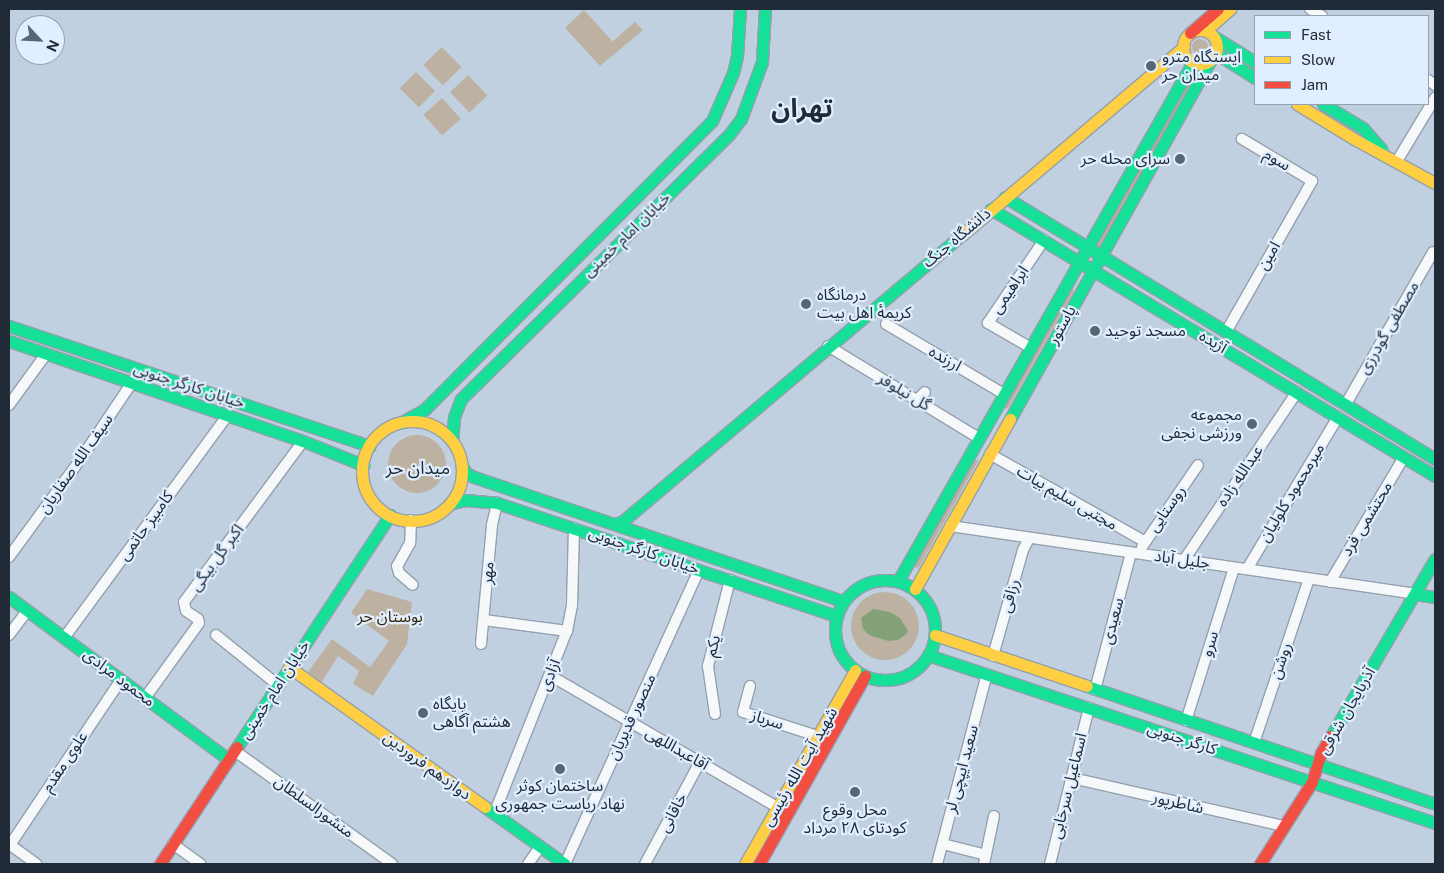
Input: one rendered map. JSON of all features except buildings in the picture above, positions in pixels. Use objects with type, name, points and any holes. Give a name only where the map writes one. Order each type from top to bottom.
[{"type":"main road","name":"خیابان امام خمینی","points":[[400,423],[425,409],[712,121],[733,73],[737,56],[740,9]]},
{"type":"main road","name":"خیابان امام خمینی","points":[[452,441],[454,417],[461,399],[728,136],[741,119],[762,62],[765,9]]},
{"type":"main road","points":[[1192,61],[1186,56],[1184,47],[1189,35],[1218,9]]},
{"type":"main road","points":[[1209,33],[1230,9]]},
{"type":"main road","points":[[1189,35],[1196,31],[1209,33],[1254,61]]},
{"type":"main road","points":[[1167,62],[1192,61],[1201,64],[1213,57],[1217,44],[1209,33]]},
{"type":"main road","name":"دانشگاه جنگ","points":[[615,524],[630,514],[1184,47]]},
{"type":"main road","points":[[1213,57],[1254,78]]},
{"type":"main road","name":"پاستور","points":[[915,589],[1213,57]]},
{"type":"main road","name":"پاستور","points":[[898,581],[1192,61]]},
{"type":"main road","points":[[1299,105],[1356,140],[1435,183]]},
{"type":"main road","points":[[1325,105],[1363,128],[1383,153]]},
{"type":"main road","name":"آژیده","points":[[1005,198],[1435,459]]},
{"type":"main road","name":"آژیده","points":[[992,209],[1435,476]]},
{"type":"main road","points":[[1068,282],[1074,281],[1079,283],[1082,289]]},
{"type":"main road","name":"خیابان کارگر جنوبی","points":[[9,326],[370,446]]},
{"type":"main road","name":"خیابان کارگر جنوبی","points":[[9,341],[303,441],[363,464]]},
{"type":"main road","points":[[1338,417],[1346,404]]},
{"type":"main road","points":[[994,411],[1010,420]]},
{"type":"main road","points":[[425,422],[440,429],[452,441],[459,453],[462,466],[460,486],[449,504],[432,516],[411,520],[390,515],[377,505],[368,493],[364,479],[363,464],[370,446],[385,429],[400,423],[425,422]]},
{"type":"main road","name":"خیابان کارگر جنوبی","points":[[462,466],[474,477],[842,601]]},
{"type":"main road","name":"خیابان کارگر جنوبی","points":[[449,504],[465,500],[497,503],[836,616]]},
{"type":"main road","name":"خیابان امام خمینی","points":[[160,864],[390,515]]},
{"type":"main road","name":"آذربایجان شرقی","points":[[1260,864],[1312,782],[1321,753],[1435,559]]},
{"type":"main road","points":[[885,579],[898,581],[915,589],[929,605],[935,625],[935,636],[928,655],[918,667],[897,679],[881,680],[860,673],[844,660],[837,646],[834,631],[836,616],[842,601],[859,586],[871,581],[885,579]]},
{"type":"main road","points":[[1415,594],[1435,597]]},
{"type":"main road","name":"محمود مرادی","points":[[9,597],[145,698],[232,755]]},
{"type":"main road","name":"کارگر جنوبی","points":[[935,636],[1435,804]]},
{"type":"main road","name":"کارگر جنوبی","points":[[928,655],[1435,823]]},
{"type":"main road","name":"دوازدهم فروردین","points":[[290,667],[565,864]]},
{"type":"main road","name":"شهید آیت الله رئیسی","points":[[745,864],[818,736],[860,673]]},
{"type":"main road","name":"شهید آیت الله رئیسی","points":[[760,864],[860,673]]},
{"type":"street","points":[[1397,161],[1435,98]]},
{"type":"street","name":"سوم","points":[[1242,139],[1312,181]]},
{"type":"street","name":"امین","points":[[1226,332],[1312,181]]},
{"type":"street","name":"ابراهیمی","points":[[1031,348],[988,324],[1044,240]]},
{"type":"street","name":"مصطفی گودرزی","points":[[1346,404],[1433,252]]},
{"type":"street","name":"ارزنده","points":[[886,324],[1004,394]]},
{"type":"street","name":"گل نیلوفر","points":[[828,346],[979,438]]},
{"type":"street","points":[[9,405],[46,354]]},
{"type":"street","name":"سیف الله صفاریان","points":[[9,557],[133,383],[138,369]]},
{"type":"street","points":[[917,400],[925,392]]},
{"type":"street","name":"عبدالله زاده","points":[[1184,560],[1297,392]]},
{"type":"street","name":"کامبیز حاتمی","points":[[64,638],[228,415]]},
{"type":"street","name":"میرمحمود کلولیان","points":[[1246,570],[1338,417]]},
{"type":"street","name":"اکبر گل بیگی","points":[[145,698],[199,623],[198,619],[186,611],[184,602],[303,441]]},
{"type":"street","name":"مجتبی سلیم بیات","points":[[990,454],[1144,542]]},
{"type":"street","name":"محتشمی فرد","points":[[1330,582],[1404,457]]},
{"type":"street","name":"روستایی","points":[[1135,553],[1198,465]]},
{"type":"street","name":"مهر","points":[[481,644],[492,525],[497,503]]},
{"type":"street","points":[[411,520],[410,543],[397,566],[397,570],[413,585]]},
{"type":"street","name":"جلیل آباد","points":[[950,526],[1415,594]]},
{"type":"street","name":"آزادی","points":[[494,814],[551,676],[567,631],[572,605],[574,528]]},
{"type":"street","name":"رزاقی","points":[[993,656],[1023,550],[1029,538]]},
{"type":"street","name":"سعیدی","points":[[1095,690],[1135,553]]},
{"type":"street","name":"سرو","points":[[1186,720],[1234,568]]},
{"type":"street","name":"منصور قدیریان","points":[[565,864],[699,570]]},
{"type":"street","name":"روشن","points":[[1254,743],[1309,578]]},
{"type":"street","name":"یکم","points":[[715,714],[708,666],[730,580]]},
{"type":"street","points":[[9,635],[27,610]]},
{"type":"street","points":[[484,620],[567,631]]},
{"type":"street","points":[[216,635],[278,685]]},
{"type":"street","name":"سعید ایپچی لر","points":[[937,864],[987,674]]},
{"type":"street","name":"آقاعبداللهی","points":[[551,676],[777,807]]},
{"type":"street","name":"علوی مقدم","points":[[9,844],[121,680]]},
{"type":"street","name":"سرباز","points":[[750,686],[743,712],[818,736]]},
{"type":"street","name":"اسماعیل سرخابی","points":[[1050,864],[1089,708]]},
{"type":"street","name":"منشورالسلطان","points":[[232,755],[392,864]]},
{"type":"street","name":"خاقانی","points":[[645,864],[700,762]]},
{"type":"street","name":"شاطرپور","points":[[1072,778],[1284,826]]},
{"type":"street","points":[[942,844],[985,859],[994,816]]},
{"type":"street","points":[[9,844],[37,864]]},
{"type":"street","points":[[173,844],[201,864]]},
{"type":"street","points":[[528,864],[540,847]]},
{"type":"green space","points":[[584,10],[614,43],[613,41],[635,22],[643,30],[600,66],[565,28]]},
{"type":"green space","points":[[1197,39],[1203,39],[1208,44],[1206,53],[1197,55],[1192,50],[1192,44]]},
{"type":"green space","points":[[442,47],[461,67],[443,85],[423,65]]},
{"type":"green space","points":[[1195,69],[1200,69],[1099,249],[1094,246]]},
{"type":"green space","points":[[416,72],[435,91],[419,107],[400,88]]},
{"type":"green space","points":[[468,75],[487,95],[469,113],[450,92]]},
{"type":"green space","points":[[442,98],[461,119],[442,136],[423,115]]},
{"type":"green space","points":[[1073,288],[1074,291],[1008,408],[1005,409],[1004,405]]},
{"type":"green space","points":[[417,435],[428,437],[441,448],[446,464],[444,475],[433,488],[417,493],[406,491],[393,480],[388,464],[390,453],[401,440]]},
{"type":"green space","points":[[979,459],[918,569],[914,566],[954,495],[975,461]]},
{"type":"green space","name":"بوستان حر","points":[[367,589],[412,602],[407,644],[373,696],[353,684],[359,671],[338,656],[322,682],[308,672],[332,639],[370,667],[389,641],[351,613]]},
{"type":"green space","points":[[892,592],[904,598],[913,607],[919,619],[917,639],[909,650],[892,660],[878,660],[861,650],[853,639],[851,619],[861,602],[872,594]]},
{"type":"shaded area","points":[[873,609],[890,612],[900,618],[908,631],[898,640],[888,641],[869,635],[863,629],[861,618]]},
{"type":"traffic: fast","points":[[400,423],[425,409],[712,121],[733,73],[737,56],[740,9]]},
{"type":"traffic: fast","points":[[452,441],[454,417],[461,399],[728,136],[741,119],[762,62],[765,9]]},
{"type":"traffic: fast","points":[[1213,36],[1254,61]]},
{"type":"traffic: fast","points":[[1216,53],[1254,77]]},
{"type":"traffic: fast","points":[[1010,419],[1210,61]]},
{"type":"traffic: fast","points":[[898,581],[1193,62]]},
{"type":"traffic: fast","points":[[1325,105],[1363,128],[1381,149]]},
{"type":"traffic: fast","points":[[1005,197],[1435,459]]},
{"type":"traffic: fast","points":[[991,209],[1435,476]]},
{"type":"traffic: fast","points":[[615,524],[623,521],[962,235]]},
{"type":"traffic: fast","points":[[9,326],[370,446]]},
{"type":"traffic: fast","points":[[9,341],[303,441],[363,465]]},
{"type":"traffic: fast","points":[[462,466],[466,473],[474,477],[842,601]]},
{"type":"traffic: fast","points":[[449,504],[465,500],[497,503],[836,616]]},
{"type":"traffic: fast","points":[[237,747],[390,515]]},
{"type":"traffic: fast","points":[[1331,736],[1435,559]]},
{"type":"traffic: fast","points":[[885,580],[904,584],[921,594],[931,611],[935,630],[931,649],[921,666],[904,676],[885,680],[866,676],[849,666],[839,649],[835,630],[839,611],[849,594],[866,584],[885,580]]},
{"type":"traffic: fast","points":[[1415,594],[1435,597]]},
{"type":"traffic: fast","points":[[9,597],[229,760]]},
{"type":"traffic: fast","points":[[928,655],[1435,823]]},
{"type":"traffic: fast","points":[[1087,686],[1435,804]]},
{"type":"traffic: fast","points":[[485,807],[565,864]]},
{"type":"traffic: slow","points":[[1213,24],[1230,9]]},
{"type":"traffic: slow","points":[[1200,30],[1212,35],[1217,47],[1212,59],[1200,64],[1188,59],[1183,47],[1188,35],[1200,30]]},
{"type":"traffic: slow","points":[[962,235],[1184,47]]},
{"type":"traffic: slow","points":[[1299,105],[1356,140],[1435,183]]},
{"type":"traffic: slow","points":[[915,589],[1010,419]]},
{"type":"traffic: slow","points":[[412,421],[431,425],[447,436],[458,452],[462,471],[458,490],[447,506],[431,517],[412,521],[393,517],[377,506],[366,490],[362,471],[366,452],[377,436],[393,425],[412,421]]},
{"type":"traffic: slow","points":[[935,635],[1087,686]]},
{"type":"traffic: slow","points":[[289,667],[485,807]]},
{"type":"traffic: slow","points":[[745,864],[855,670]]},
{"type":"traffic: jam","points":[[1190,33],[1218,9]]},
{"type":"traffic: jam","points":[[759,864],[865,676]]},
{"type":"traffic: jam","points":[[1260,864],[1312,782],[1321,753],[1331,736]]},
{"type":"traffic: jam","points":[[160,864],[237,747]]},
{"type":"place","name":"ایستگاه مترو میدان حر","points":[[1151,66]]},
{"type":"place","name":"سرای محله حر","points":[[1180,159]]},
{"type":"place","name":"درمانگاه کریمهٔ اهل بیت","points":[[806,304]]},
{"type":"place","name":"مسجد توحید","points":[[1095,331]]},
{"type":"place","name":"مجموعه ورزشی نجفی","points":[[1252,424]]},
{"type":"place","name":"پایگاه هشتم آگاهی","points":[[423,713]]},
{"type":"place","name":"ساختمان کوثر نهاد ریاست جمهوری","points":[[560,769]]},
{"type":"place","name":"محل وقوع کودتای ۲۸ مرداد","points":[[855,792]]},
{"type":"district","name":"تهران","points":[[802,108]]},
{"type":"district","name":"میدان حر","points":[[418,468]]}]
